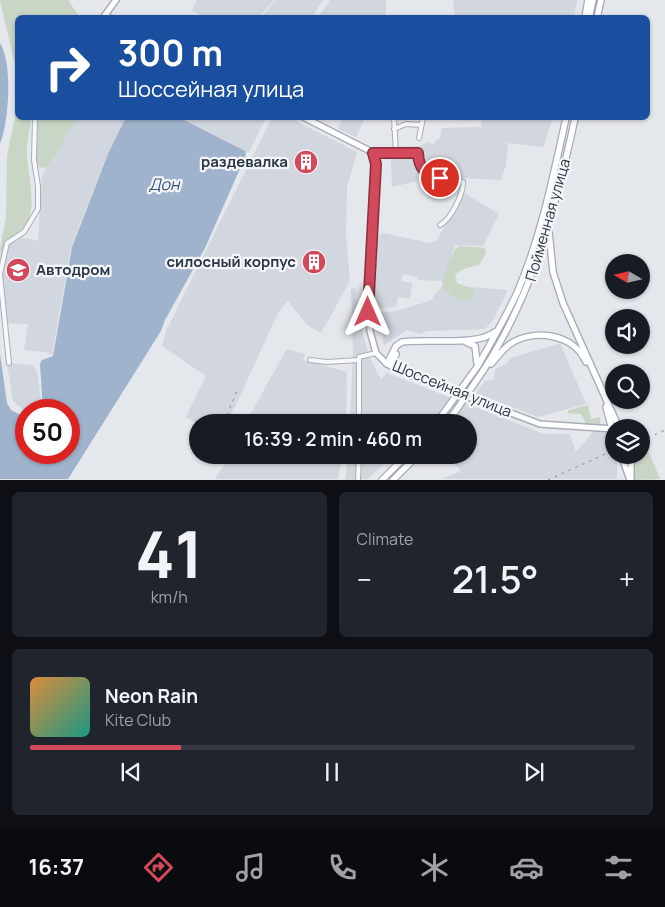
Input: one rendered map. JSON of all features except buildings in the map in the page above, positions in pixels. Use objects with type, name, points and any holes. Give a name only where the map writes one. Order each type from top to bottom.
[{"type":"main road","points":[[107,15],[116,0]]},
{"type":"main road","points":[[586,15],[588,0]]},
{"type":"main road","points":[[590,15],[593,0]]},
{"type":"main road","points":[[598,15],[601,0]]},
{"type":"main road","points":[[309,120],[373,153]]},
{"type":"main road","name":"Пойменная улица","points":[[442,414],[477,367],[516,294],[535,243],[552,183],[566,120]]},
{"type":"main road","name":"Пойменная улица","points":[[483,371],[524,298],[544,243],[575,120]]},
{"type":"main road","name":"Шоссейная улица","points":[[373,153],[376,164],[368,312],[372,344],[376,353],[389,365],[540,424],[605,430]]},
{"type":"main road","points":[[553,208],[549,232],[550,254],[557,287],[615,419]]},
{"type":"main road","points":[[389,365],[396,346],[402,342],[474,339],[489,336],[497,331]]},
{"type":"main road","points":[[452,414],[483,371],[511,343],[535,335],[564,340],[584,358],[609,419]]},
{"type":"main road","points":[[389,365],[399,348],[404,345],[467,342],[475,346],[477,351],[477,367]]},
{"type":"main road","points":[[382,480],[398,464]]},
{"type":"main road","points":[[393,480],[409,464]]},
{"type":"main road","points":[[624,464],[630,480]]},
{"type":"main road","points":[[630,480],[631,464]]},
{"type":"street","points":[[8,363],[0,274],[7,242],[24,232],[38,209],[38,186],[34,160],[35,120]]},
{"type":"street","points":[[394,120],[396,153]]},
{"type":"street","points":[[419,138],[422,120]]},
{"type":"street","points":[[394,129],[406,124],[421,125]]},
{"type":"street","points":[[373,153],[418,153],[419,165],[423,171],[463,182],[458,201],[445,222],[440,226]]},
{"type":"street","points":[[310,360],[327,362],[359,358],[376,353]]},
{"type":"street","points":[[359,358],[359,414]]},
{"type":"street","points":[[358,480],[359,464]]},
{"type":"shaded area","points":[[197,0],[274,0],[261,15],[198,15],[192,11]]},
{"type":"shaded area","points":[[276,0],[323,0],[313,15],[263,15]]},
{"type":"shaded area","points":[[330,0],[386,0],[386,15],[319,15]]},
{"type":"shaded area","points":[[453,0],[577,0],[574,15],[455,15]]},
{"type":"shaded area","points":[[74,120],[125,120],[108,154],[71,247],[52,355],[46,352],[24,350],[28,324],[2,323],[0,249],[6,234],[38,241],[42,175]]},
{"type":"shaded area","points":[[184,120],[265,120],[249,152],[246,153]]},
{"type":"shaded area","points":[[271,120],[294,120],[357,152],[347,187],[346,235],[350,281],[321,333],[307,325],[288,301],[278,313],[232,414],[189,414],[189,419],[186,417],[206,376],[162,346],[166,331]]},
{"type":"shaded area","points":[[342,120],[364,120],[356,137],[338,129]]},
{"type":"shaded area","points":[[482,120],[552,120],[543,147],[508,143],[506,165],[501,180],[442,177],[442,171],[424,170],[424,161],[420,160],[419,149],[398,151],[397,147],[420,146],[427,142],[434,145],[437,139],[440,139],[442,128],[481,127]]},
{"type":"shaded area","points":[[414,157],[415,167],[418,167],[417,181],[392,187],[391,158]]},
{"type":"shaded area","points":[[464,193],[499,214],[483,246],[455,245],[444,281],[418,280],[418,277],[403,274],[401,281],[412,283],[410,299],[398,297],[396,307],[371,308],[375,235],[381,236],[382,233],[430,243],[436,241]]},
{"type":"shaded area","points":[[443,285],[508,290],[493,320],[485,329],[427,331],[420,334],[407,330],[384,345],[378,313],[396,311],[430,301]]},
{"type":"shaded area","points":[[355,288],[359,319],[369,357],[381,379],[387,373],[544,434],[570,434],[576,452],[594,431],[605,433],[605,464],[617,464],[617,479],[441,479],[461,471],[454,464],[477,464],[477,414],[350,414],[353,354],[351,289]]},
{"type":"shaded area","points":[[558,344],[561,345],[586,404],[538,417],[476,393],[485,381],[494,380],[495,369],[506,364],[511,358]]},
{"type":"shaded area","points":[[287,349],[305,354],[303,360],[347,372],[346,414],[250,414]]},
{"type":"shaded area","points":[[7,363],[33,365],[37,372],[41,399],[15,399],[15,403],[13,401]]},
{"type":"shaded area","points":[[225,464],[341,464],[338,479],[215,479]]},
{"type":"shaded area","points":[[347,464],[384,464],[367,479],[345,480]]},
{"type":"green space","points":[[0,0],[68,0],[78,15],[15,15],[15,65]]},
{"type":"green space","points":[[15,117],[15,120],[31,120],[27,151],[32,197],[29,218],[16,240],[4,252],[0,249],[6,217],[7,156]]},
{"type":"green space","points":[[38,120],[76,120],[47,168],[39,167],[36,161]]},
{"type":"green space","points":[[460,246],[485,248],[486,253],[479,265],[466,268],[455,274],[457,283],[474,290],[472,298],[461,302],[443,289],[442,279],[455,249]]},
{"type":"green space","points":[[588,405],[591,419],[600,417],[600,425],[587,425],[581,414],[567,413],[569,410]]},
{"type":"green space","points":[[650,454],[660,479],[633,480],[636,464],[650,464]]},
{"type":"water","points":[[0,43],[7,64],[8,93],[6,121],[0,144]]},
{"type":"water","name":"Дон","points":[[125,120],[184,120],[245,151],[246,155],[205,248],[165,320],[161,331],[80,460],[80,399],[42,399],[40,364],[42,360],[53,356],[72,247],[108,154]]},
{"type":"water","name":"Дон","points":[[0,354],[7,403],[11,410],[15,412],[15,464],[77,464],[68,479],[0,479]]},
{"type":"railway","points":[[227,414],[237,391]]},
{"type":"railway","points":[[650,437],[665,430]]},
{"type":"railway","points":[[548,480],[605,454]]},
{"type":"place","name":"раздевалка","points":[[306,162]]},
{"type":"place","name":"силосный корпус","points":[[314,262]]},
{"type":"place","name":"Автодром","points":[[18,270]]},
{"type":"route","points":[[368,312],[376,164],[373,153],[418,153],[419,165],[423,171],[440,178]]}]
